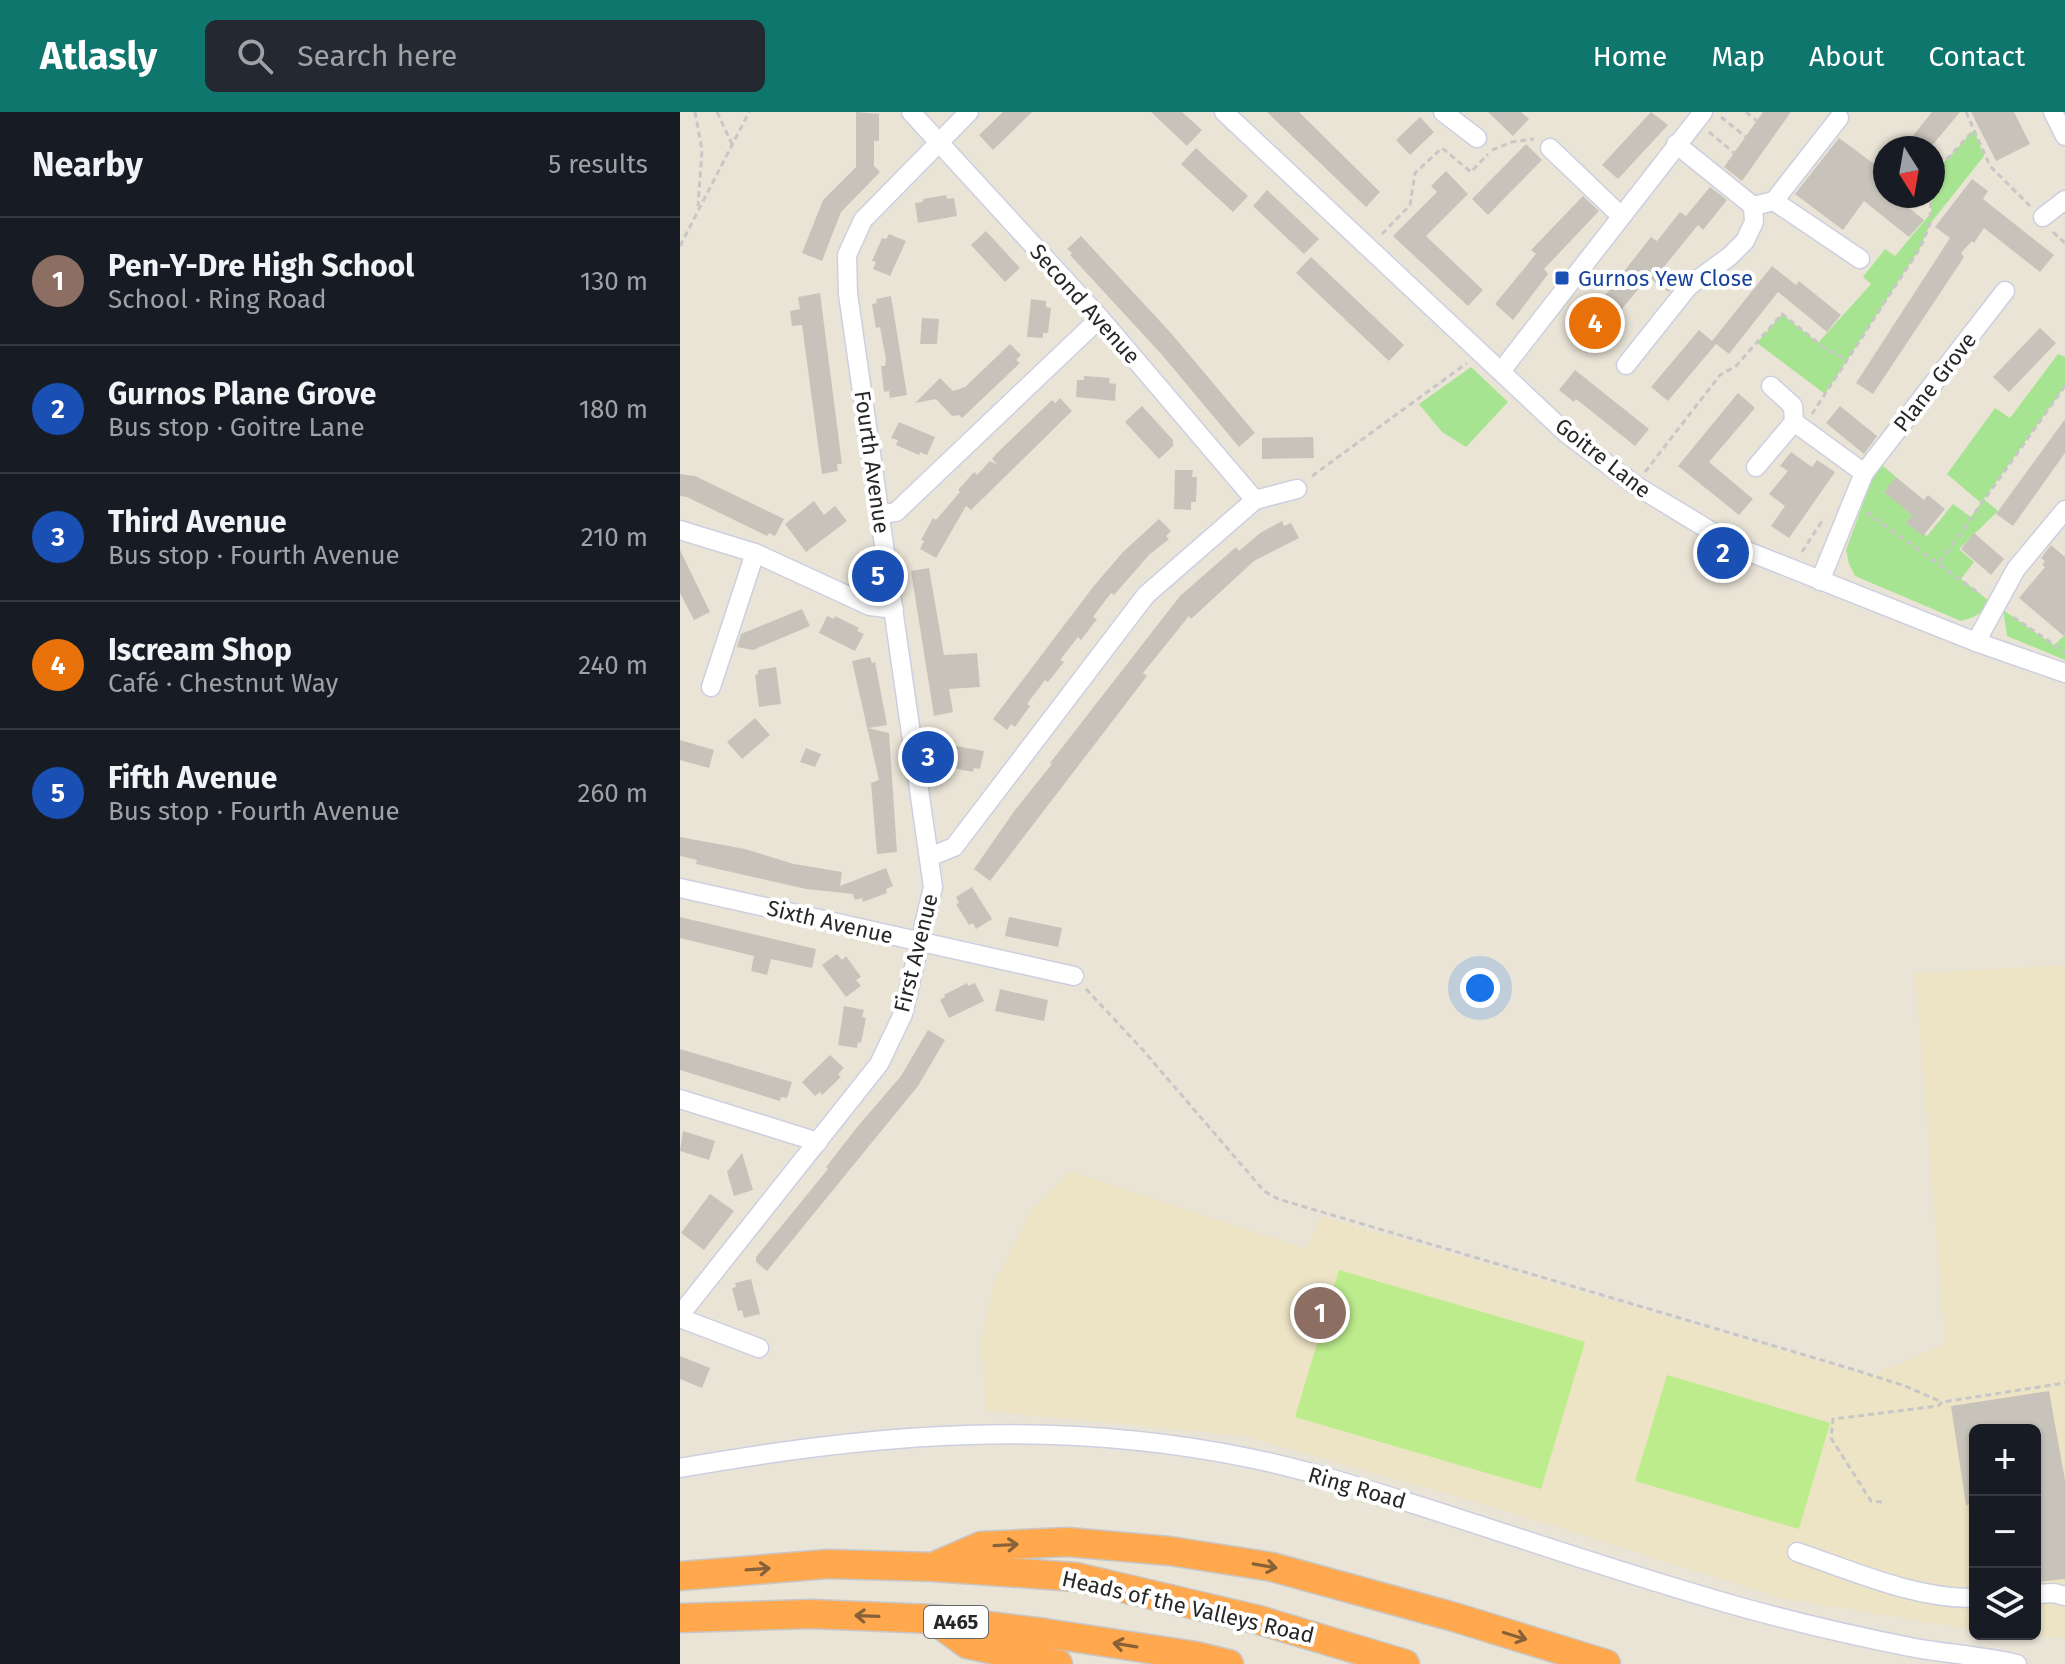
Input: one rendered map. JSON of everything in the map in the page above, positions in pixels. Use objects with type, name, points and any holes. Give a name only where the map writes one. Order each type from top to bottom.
[{"type":"highway","points":[[933,1567],[981,1546],[1067,1542],[1170,1551],[1272,1567],[1454,1617],[1606,1664]]},
{"type":"highway","name":"Heads of the Valleys Road","points":[[680,1576],[828,1564],[933,1567],[1076,1577],[1259,1620],[1405,1664]]},
{"type":"highway","name":"Heads of the Valleys Road","points":[[680,1618],[811,1614],[933,1619],[1196,1656],[1229,1664]]},
{"type":"highway","points":[[933,1619],[967,1644],[1058,1664]]},
{"type":"street","name":"Second Avenue","points":[[911,112],[1100,318],[1255,500]]},
{"type":"street","name":"Fourth Avenue","points":[[929,857],[848,294],[847,255],[863,220],[969,112]]},
{"type":"street","name":"Goitre Lane","points":[[1224,112],[1566,433],[1635,485],[1737,547],[1976,642],[2065,673]]},
{"type":"street","points":[[1443,112],[1484,144]]},
{"type":"street","points":[[2053,112],[2065,136]]},
{"type":"street","points":[[1502,370],[1699,117]]},
{"type":"street","points":[[1753,206],[1774,201],[1839,118]]},
{"type":"street","points":[[1626,365],[1689,286],[1745,241],[1754,222],[1753,206],[1676,144]]},
{"type":"street","points":[[1550,148],[1621,216]]},
{"type":"street","points":[[2043,217],[2065,200]]},
{"type":"street","points":[[1774,201],[1860,259]]},
{"type":"street","name":"Plane Grove","points":[[1820,581],[1864,473],[2005,291]]},
{"type":"street","points":[[879,515],[896,512],[1100,318]]},
{"type":"street","points":[[1771,386],[1793,406],[1798,425],[1864,473]]},
{"type":"street","points":[[1756,467],[1798,425]]},
{"type":"street","points":[[929,857],[954,847],[1146,595],[1255,500],[1297,489]]},
{"type":"street","points":[[1976,642],[2016,569],[2065,510]]},
{"type":"street","points":[[680,530],[755,553],[870,606],[894,609]]},
{"type":"street","points":[[711,687],[755,553]]},
{"type":"street","name":"First Avenue","points":[[680,1316],[879,1064],[903,1014],[921,942],[933,887],[929,857]]},
{"type":"street","name":"Sixth Avenue","points":[[680,888],[1074,976]]},
{"type":"street","points":[[680,1099],[818,1142]]},
{"type":"street","points":[[680,1316],[759,1348]]},
{"type":"street","name":"Ring Road","points":[[680,1468],[772,1451],[880,1438],[982,1432],[1062,1434],[1159,1445],[1253,1459],[1353,1485],[1746,1608],[1916,1648],[2017,1664]]},
{"type":"street","points":[[1797,1552],[1923,1592],[1969,1598]]},
{"type":"street","points":[[2041,1594],[2065,1596]]},
{"type":"path","points":[[695,112],[702,150],[698,210]]},
{"type":"path","points":[[717,112],[732,144]]},
{"type":"path","points":[[680,246],[749,112]]},
{"type":"path","points":[[1715,112],[1746,137]]},
{"type":"path","points":[[1746,112],[1757,121]]},
{"type":"path","points":[[1966,112],[1990,166],[2043,217]]},
{"type":"path","points":[[1699,117],[1734,153]]},
{"type":"path","points":[[1945,161],[1974,130]]},
{"type":"path","points":[[1369,247],[1410,205],[1415,173],[1442,148],[1471,172],[1484,144],[1541,139],[1550,148]]},
{"type":"path","points":[[1798,425],[1920,248],[1930,224],[1931,208]]},
{"type":"path","points":[[1635,485],[1720,375],[1736,366],[1782,314],[1826,349],[1846,359]]},
{"type":"path","points":[[1297,489],[1313,474],[1482,352]]},
{"type":"path","points":[[1939,563],[2065,386]]},
{"type":"path","points":[[1852,504],[2065,652]]},
{"type":"path","points":[[1074,976],[1142,1049],[1264,1191],[1278,1199],[1852,1369],[1942,1402],[2065,1383]]},
{"type":"path","points":[[1882,1502],[1871,1501],[1831,1438],[1833,1419],[1938,1406],[1942,1402]]},
{"type":"shaded area","points":[[2065,965],[2065,1638],[2041,1636],[2041,1424],[1969,1424],[1969,1629],[1781,1598],[1487,1505],[1245,1436],[986,1411],[981,1342],[994,1283],[1031,1210],[1070,1171],[1307,1249],[1321,1216],[1870,1376],[1945,1344],[1915,973]]},
{"type":"green space","points":[[1974,130],[1984,156],[1945,205],[1945,161]]},
{"type":"green space","points":[[1931,208],[1943,208],[1825,394],[1757,343],[1782,314],[1818,343],[1871,284],[1863,277],[1885,249],[1895,256],[1931,213]]},
{"type":"green space","points":[[2058,354],[2065,357],[2065,386],[1984,499],[1998,511],[1959,549],[1974,562],[1961,579],[1988,600],[1981,612],[1961,621],[1855,576],[1846,550],[1873,476],[1882,465],[1896,477],[1885,492],[1912,515],[1906,523],[1927,536],[1953,504],[1971,517],[1981,503],[1947,474],[1995,408],[2010,418]]},
{"type":"green space","points":[[1471,367],[1508,402],[1466,447],[1442,432],[1419,404]]},
{"type":"green space","points":[[2003,610],[2054,645],[2065,635],[2065,660],[2007,636]]},
{"type":"green space","points":[[1339,1270],[1585,1342],[1541,1489],[1295,1417]]},
{"type":"green space","points":[[1667,1375],[1830,1423],[1799,1529],[1635,1481]]},
{"type":"building","points":[[856,112],[879,114],[879,141],[874,141],[874,166],[880,172],[841,212],[822,261],[802,253],[823,200],[856,167]]},
{"type":"building","points":[[1003,112],[1032,112],[993,150],[979,135]]},
{"type":"building","points":[[1151,112],[1182,112],[1202,130],[1187,146]]},
{"type":"building","points":[[1267,112],[1299,112],[1380,192],[1366,207]]},
{"type":"building","points":[[1488,112],[1521,112],[1529,119],[1513,136]]},
{"type":"building","points":[[1651,112],[1668,125],[1618,179],[1602,165]]},
{"type":"building","points":[[1763,112],[1791,112],[1742,181],[1724,167]]},
{"type":"building","points":[[1932,112],[1960,112],[1940,136],[1913,136]]},
{"type":"building","points":[[1971,112],[2014,112],[2030,144],[1996,161]]},
{"type":"building","points":[[1420,117],[1434,132],[1410,155],[1396,140]]},
{"type":"building","points":[[1839,138],[1873,163],[1873,208],[1909,208],[1924,220],[1909,237],[1864,201],[1843,230],[1795,194]]},
{"type":"building","points":[[1526,144],[1542,160],[1488,215],[1472,199]]},
{"type":"building","points":[[1196,148],[1248,196],[1233,212],[1181,164]]},
{"type":"building","points":[[1446,171],[1468,194],[1426,236],[1483,290],[1468,306],[1393,236],[1437,192],[1431,186]]},
{"type":"building","points":[[1972,179],[1988,191],[1983,199],[2054,255],[2040,272],[1984,228],[1974,243],[1972,241],[1961,253],[1964,257],[1873,394],[1856,383],[1950,238],[1935,227]]},
{"type":"building","points":[[1710,187],[1727,200],[1703,230],[1698,225],[1663,268],[1679,279],[1669,292],[1648,277],[1586,353],[1570,340],[1651,237],[1657,241],[1680,212],[1686,216]]},
{"type":"building","points":[[1267,190],[1319,239],[1304,254],[1253,206]]},
{"type":"building","points":[[946,195],[947,199],[954,198],[957,216],[918,223],[915,203]]},
{"type":"building","points":[[1583,196],[1599,211],[1544,269],[1548,274],[1513,320],[1495,304],[1536,254],[1531,250]]},
{"type":"building","points":[[986,231],[1020,268],[1005,282],[971,245]]},
{"type":"building","points":[[889,234],[906,241],[890,276],[873,269],[876,262],[872,261],[882,238],[886,239]]},
{"type":"building","points":[[1081,236],[1170,332],[1255,433],[1239,447],[1163,356],[1070,255],[1072,253],[1067,249]]},
{"type":"building","points":[[1311,257],[1404,345],[1389,361],[1296,273]]},
{"type":"building","points":[[1772,266],[1796,285],[1799,281],[1841,315],[1827,332],[1778,292],[1729,354],[1716,344],[1668,401],[1651,387],[1699,330],[1712,341]]},
{"type":"building","points":[[820,293],[842,464],[837,464],[838,471],[822,474],[802,325],[792,326],[790,311],[800,309],[798,297]]},
{"type":"building","points":[[891,296],[907,395],[890,398],[889,391],[884,392],[881,366],[885,366],[886,360],[872,304],[877,303],[876,299]]},
{"type":"building","points":[[1031,299],[1046,301],[1046,307],[1051,308],[1048,333],[1043,333],[1043,338],[1027,337]]},
{"type":"building","points":[[922,318],[939,319],[937,344],[920,344]]},
{"type":"building","points":[[2040,328],[2056,343],[2009,392],[1993,377]]},
{"type":"building","points":[[1010,344],[1021,355],[1016,360],[1020,363],[962,418],[952,416],[936,399],[915,403],[940,378],[953,391],[965,387]]},
{"type":"building","points":[[1575,370],[1649,429],[1635,446],[1576,399],[1574,402],[1559,390]]},
{"type":"building","points":[[1084,376],[1110,378],[1109,383],[1116,384],[1115,401],[1076,397],[1077,380],[1084,380]]},
{"type":"building","points":[[1738,393],[1755,408],[1709,462],[1753,499],[1739,515],[1678,466]]},
{"type":"building","points":[[1060,398],[1072,411],[971,510],[966,506],[936,558],[920,549],[924,541],[921,540],[933,518],[936,520],[974,472],[977,475],[990,461],[998,465],[992,459],[996,454],[1052,400],[1055,403]]},
{"type":"building","points":[[1142,406],[1173,440],[1173,446],[1159,459],[1125,422]]},
{"type":"building","points":[[1840,406],[1877,436],[1864,454],[1826,423]]},
{"type":"building","points":[[2065,419],[2065,453],[2013,526],[1996,514]]},
{"type":"building","points":[[899,422],[935,437],[927,455],[920,452],[919,455],[896,445],[898,440],[891,438]]},
{"type":"building","points":[[1313,437],[1314,458],[1262,459],[1262,438]]},
{"type":"building","points":[[1791,452],[1812,467],[1817,460],[1835,472],[1789,538],[1771,526],[1785,506],[1769,494],[1788,471],[1780,466]]},
{"type":"building","points":[[1175,470],[1193,470],[1192,477],[1197,477],[1196,502],[1191,502],[1191,510],[1174,509]]},
{"type":"building","points":[[680,474],[695,476],[784,519],[775,536],[769,533],[767,536],[680,496]]},
{"type":"building","points":[[1896,477],[1924,500],[1928,495],[1945,509],[1923,536],[1906,523],[1912,515],[1884,492]]},
{"type":"building","points":[[814,501],[824,515],[835,506],[847,521],[806,552],[785,524]]},
{"type":"building","points":[[1159,519],[1171,531],[1166,536],[1169,539],[1149,555],[1114,595],[1111,593],[1093,617],[1097,619],[1060,660],[1064,662],[1048,682],[1045,680],[1015,727],[1011,724],[1007,730],[993,719],[1093,587],[1123,552]]},
{"type":"building","points":[[1282,521],[1284,526],[1291,523],[1299,538],[1254,561],[1191,619],[1189,616],[1143,673],[1147,676],[990,881],[974,869],[1050,763],[1180,596],[1236,547],[1239,551],[1260,533]]},
{"type":"building","points":[[1974,533],[2004,559],[1991,575],[1961,549]]},
{"type":"building","points":[[2051,545],[2065,557],[2065,637],[2019,598],[2045,567],[2042,565],[2045,561],[2041,558]]},
{"type":"building","points":[[680,550],[710,612],[694,620],[680,593]]},
{"type":"building","points":[[929,568],[944,655],[977,653],[980,687],[949,689],[953,712],[934,716],[911,571]]},
{"type":"building","points":[[802,609],[810,626],[753,650],[737,647],[741,634]]},
{"type":"building","points":[[827,616],[834,619],[835,616],[859,628],[857,631],[864,634],[855,651],[819,633]]},
{"type":"building","points":[[870,657],[872,663],[875,662],[887,725],[868,728],[889,733],[897,852],[877,854],[871,783],[879,780],[852,661]]},
{"type":"building","points":[[776,667],[781,704],[759,707],[755,675],[758,670]]},
{"type":"building","points":[[755,718],[770,735],[742,759],[727,742]]},
{"type":"building","points":[[680,740],[714,750],[709,768],[680,760]]},
{"type":"building","points":[[945,744],[984,751],[980,769],[974,768],[973,772],[948,767],[949,762],[942,761]]},
{"type":"building","points":[[806,748],[821,754],[815,767],[800,762]]},
{"type":"building","points":[[680,837],[842,872],[840,886],[886,868],[893,886],[886,889],[887,893],[863,902],[862,898],[855,900],[853,894],[806,889],[696,864],[697,860],[680,856]]},
{"type":"building","points":[[972,887],[992,919],[976,929],[973,923],[969,925],[956,904],[959,903],[956,897]]},
{"type":"building","points":[[680,917],[816,949],[812,968],[771,959],[767,975],[751,971],[754,956],[680,938]]},
{"type":"building","points":[[1009,917],[1062,928],[1058,947],[1005,936]]},
{"type":"building","points":[[837,954],[842,960],[846,956],[861,977],[856,980],[861,986],[846,997],[822,965]]},
{"type":"building","points":[[967,983],[968,986],[975,983],[984,1001],[949,1018],[940,1000]]},
{"type":"building","points":[[1000,989],[1048,1000],[1044,1021],[995,1011]]},
{"type":"building","points":[[844,1006],[864,1010],[862,1017],[866,1018],[857,1048],[838,1045]]},
{"type":"building","points":[[928,1030],[945,1040],[918,1086],[767,1271],[756,1262],[756,1257],[901,1076]]},
{"type":"building","points":[[680,1049],[792,1082],[787,1098],[781,1097],[780,1101],[680,1070]]},
{"type":"building","points":[[830,1055],[844,1068],[838,1074],[841,1077],[822,1095],[820,1092],[815,1096],[802,1082]]},
{"type":"building","points":[[683,1131],[715,1141],[709,1160],[680,1151]]},
{"type":"building","points":[[742,1153],[753,1190],[734,1196],[727,1172]]},
{"type":"building","points":[[710,1194],[734,1211],[704,1250],[681,1233]]},
{"type":"building","points":[[751,1279],[760,1314],[744,1318],[742,1310],[738,1311],[732,1288],[736,1287],[735,1283]]},
{"type":"building","points":[[680,1356],[710,1368],[702,1388],[680,1379]]},
{"type":"building","points":[[2049,1391],[2065,1480],[2065,1579],[2041,1581],[2041,1424],[1969,1424],[1969,1505],[1966,1505],[1951,1406]]},
{"type":"place","name":"Gurnos Yew Close","points":[[1562,278]]},
{"type":"place","name":"Iscream Shop","points":[[1595,323]]},
{"type":"place","name":"Gurnos Plane Grove","points":[[1723,553]]},
{"type":"place","name":"Fifth Avenue","points":[[878,576]]},
{"type":"place","name":"Third Avenue","points":[[928,757]]},
{"type":"place","name":"Pen-Y-Dre High School","points":[[1320,1313]]}]
